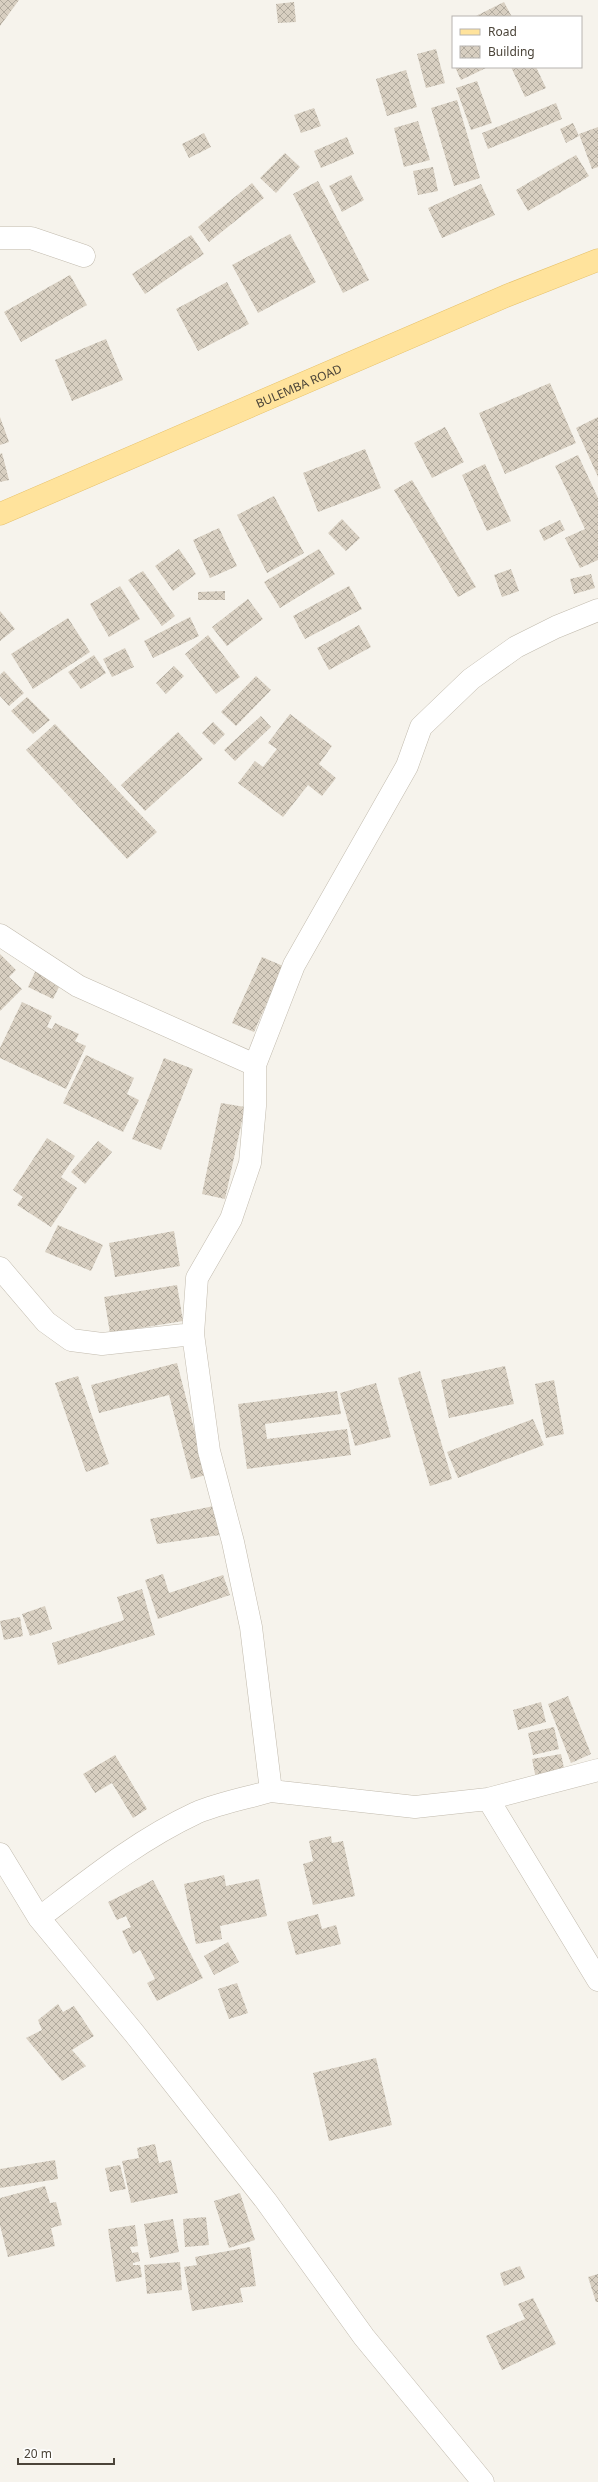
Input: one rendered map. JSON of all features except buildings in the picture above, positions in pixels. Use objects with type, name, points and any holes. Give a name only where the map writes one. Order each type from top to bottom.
[{"type":"main road","name":"BULEMBA ROAD","points":[[0,514],[499,299],[598,260]]},
{"type":"street","points":[[0,238],[31,238],[84,256]]},
{"type":"street","points":[[271,1791],[251,1627],[233,1542],[209,1451],[193,1334],[197,1278],[231,1219],[250,1163],[255,1106],[255,1065],[294,965],[407,766],[421,727],[471,679],[516,647],[556,627],[598,610]]},
{"type":"street","points":[[0,935],[78,986],[255,1065]]},
{"type":"street","points":[[0,1268],[46,1322],[71,1340],[102,1344],[193,1334]]},
{"type":"street","points":[[39,1918],[105,1868],[150,1837],[197,1813],[271,1791],[415,1807],[488,1799],[598,1770]]},
{"type":"street","points":[[488,1799],[598,1980]]},
{"type":"street","points":[[0,1854],[39,1918],[134,2033],[261,2195],[364,2336],[483,2482]]}]
